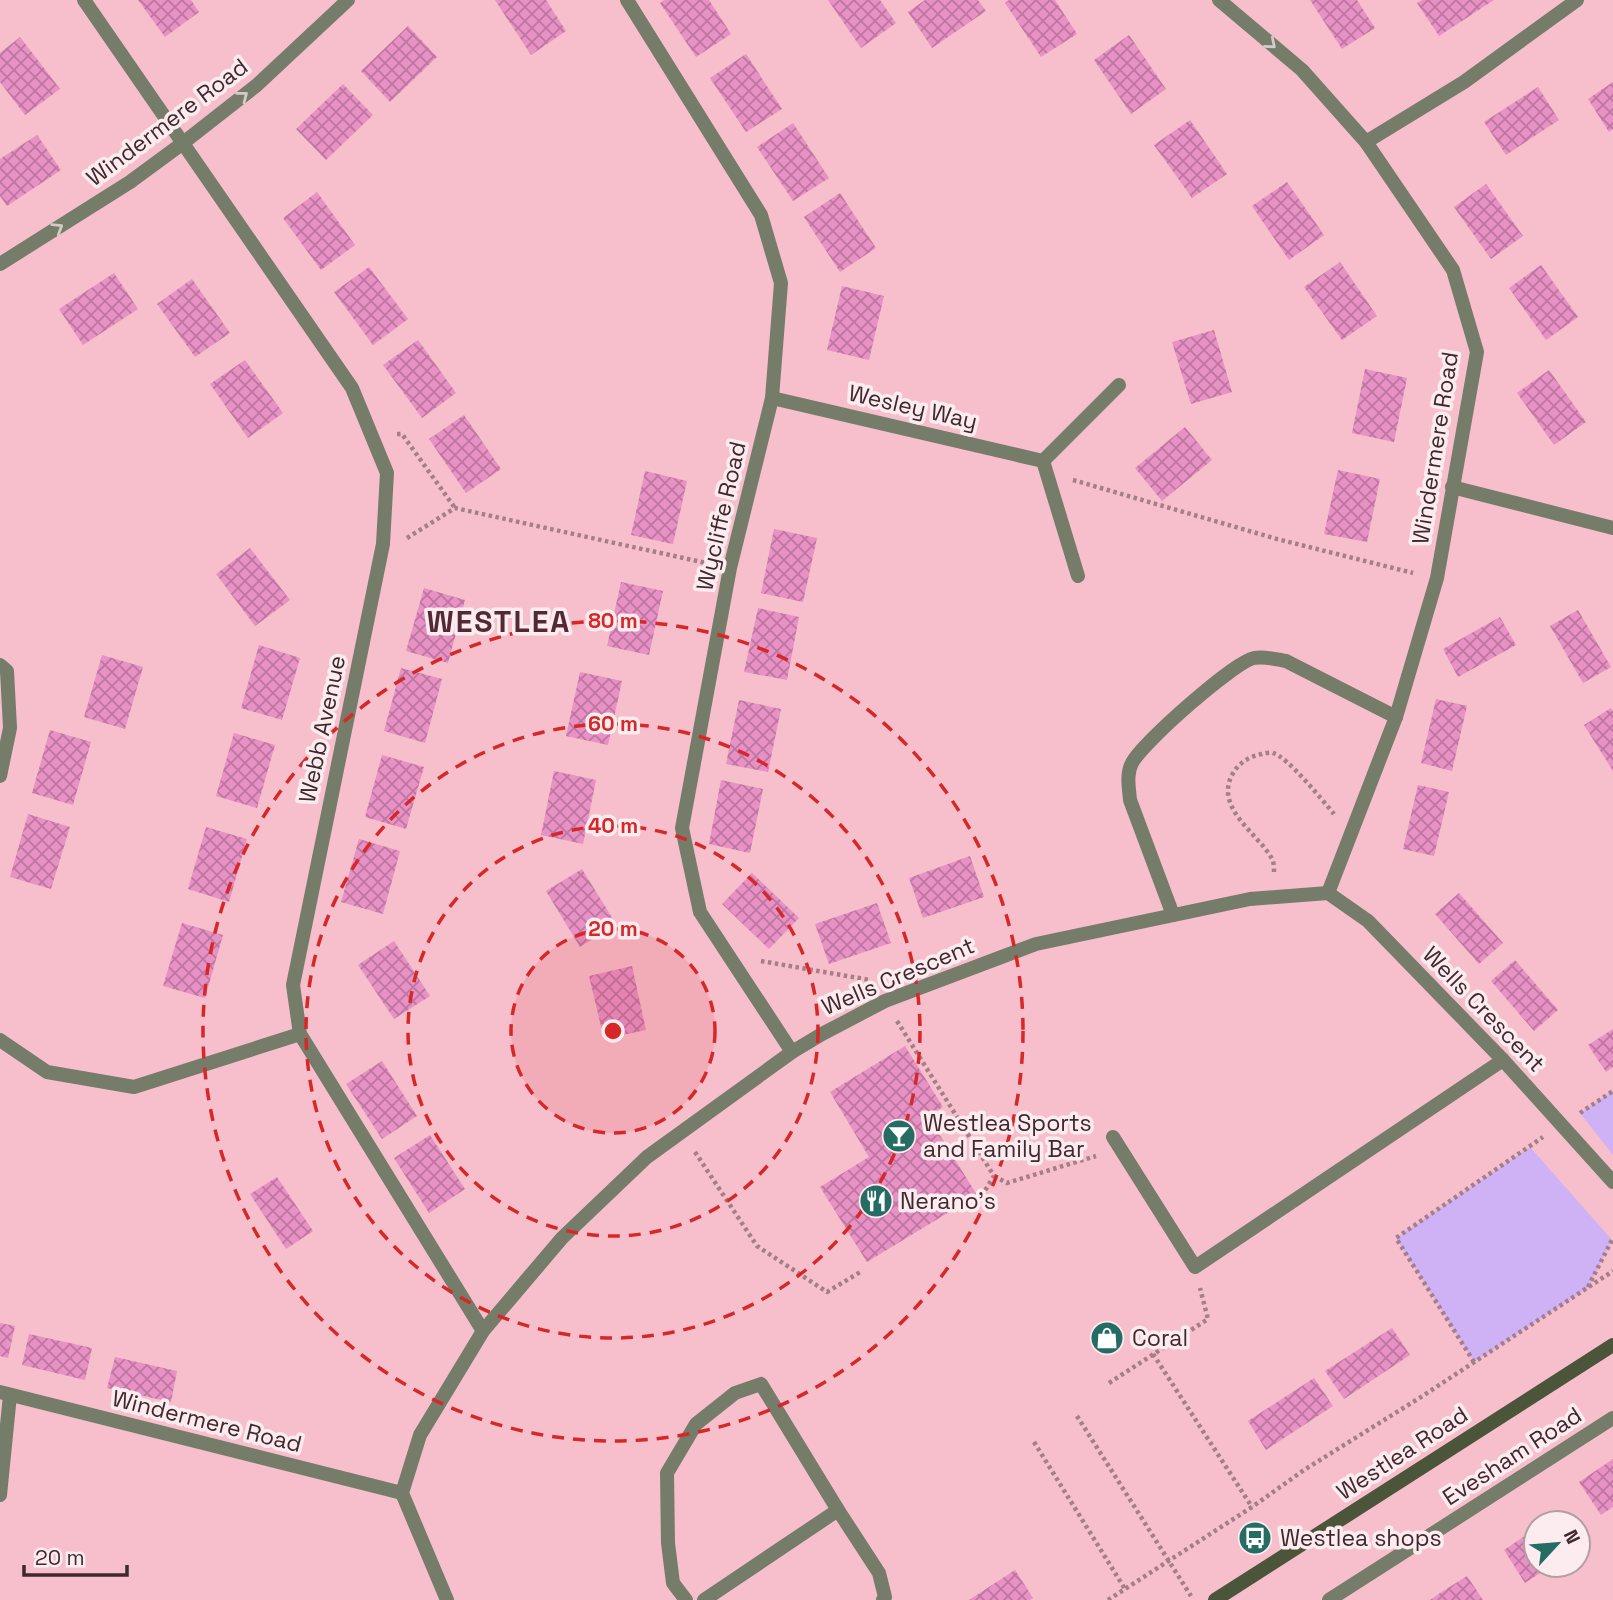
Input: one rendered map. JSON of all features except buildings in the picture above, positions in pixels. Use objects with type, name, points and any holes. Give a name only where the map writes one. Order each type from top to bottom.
[{"type":"main road","name":"Westlea Road","points":[[1215,1600],[1613,1345]]},
{"type":"street","name":"Webb Avenue","points":[[84,0],[352,388],[387,473],[383,544],[293,985],[300,1034],[483,1331]]},
{"type":"street","name":"Windermere Road","points":[[0,264],[130,182],[183,143],[257,85],[348,0]]},
{"type":"street","name":"Wycliffe Road","points":[[627,0],[761,215],[781,283],[772,398],[730,568],[682,828],[700,912],[792,1052]]},
{"type":"street","name":"Windermere Road","points":[[1219,0],[1302,70],[1366,142],[1452,270],[1477,352],[1437,578],[1396,717],[1328,893]]},
{"type":"street","points":[[1366,142],[1464,82],[1577,0]]},
{"type":"street","points":[[1078,576],[1043,461],[1119,385]]},
{"type":"street","name":"Wesley Way","points":[[772,398],[1043,461]]},
{"type":"street","points":[[1452,487],[1613,528]]},
{"type":"street","points":[[1173,915],[1130,800],[1128,780],[1131,764],[1142,749],[1204,693],[1240,664],[1252,658],[1267,657],[1286,661],[1396,717]]},
{"type":"street","points":[[0,665],[6,671],[10,728],[0,776]]},
{"type":"street","name":"Wells Crescent","points":[[402,1493],[420,1435],[483,1331],[562,1238],[647,1157],[681,1130],[822,1034],[885,1001],[1036,944],[1250,899],[1328,893],[1368,921],[1503,1060],[1613,1182]]},
{"type":"street","points":[[0,1040],[47,1072],[134,1087],[300,1034]]},
{"type":"street","points":[[1117,1142],[1195,1267],[1503,1060]]},
{"type":"street","points":[[686,1600],[673,1583],[668,1543],[667,1473],[696,1424],[735,1393],[761,1384],[879,1573],[885,1597],[883,1600]]},
{"type":"street","name":"Windermere Road","points":[[5,1394],[402,1493]]},
{"type":"street","points":[[0,1495],[5,1394]]},
{"type":"street","name":"Evesham Road","points":[[1329,1600],[1613,1418]]},
{"type":"street","points":[[402,1493],[447,1600]]},
{"type":"street","points":[[704,1600],[838,1510]]},
{"type":"path","points":[[372,435],[402,434],[455,508],[730,568]]},
{"type":"path","points":[[1043,461],[1073,481],[1277,539],[1437,578]]},
{"type":"path","points":[[383,544],[405,540],[455,508]]},
{"type":"path","points":[[1276,897],[1273,859],[1239,818],[1228,800],[1228,784],[1235,770],[1245,760],[1272,752],[1287,761],[1352,832]]},
{"type":"path","points":[[729,956],[873,980],[994,1175],[1007,1183],[1117,1142]]},
{"type":"path","points":[[1474,1362],[1396,1238],[1613,1091]]},
{"type":"path","points":[[681,1130],[757,1246],[827,1292],[862,1271]]},
{"type":"path","points":[[978,1202],[994,1175]]},
{"type":"path","points":[[1588,1287],[1613,1238]]},
{"type":"path","points":[[1110,1383],[1208,1319],[1195,1267]]},
{"type":"path","points":[[1108,1600],[1613,1270]]},
{"type":"path","points":[[1153,1354],[1252,1507]]},
{"type":"path","points":[[1077,1416],[1193,1600]]},
{"type":"path","points":[[1034,1442],[1125,1589]]},
{"type":"shaded area","points":[[1613,1091],[1613,1155],[1580,1113]]},
{"type":"shaded area","points":[[1530,1147],[1612,1240],[1588,1288],[1474,1362],[1396,1238]]},
{"type":"place","name":"Westlea Sports and Family Bar","points":[[899,1136]]},
{"type":"place","name":"Nerano's","points":[[876,1201]]},
{"type":"place","name":"Coral","points":[[1107,1338]]},
{"type":"place","name":"Westlea shops","points":[[1255,1538]]},
{"type":"district","name":"WESTLEA","points":[[499,622]]}]
